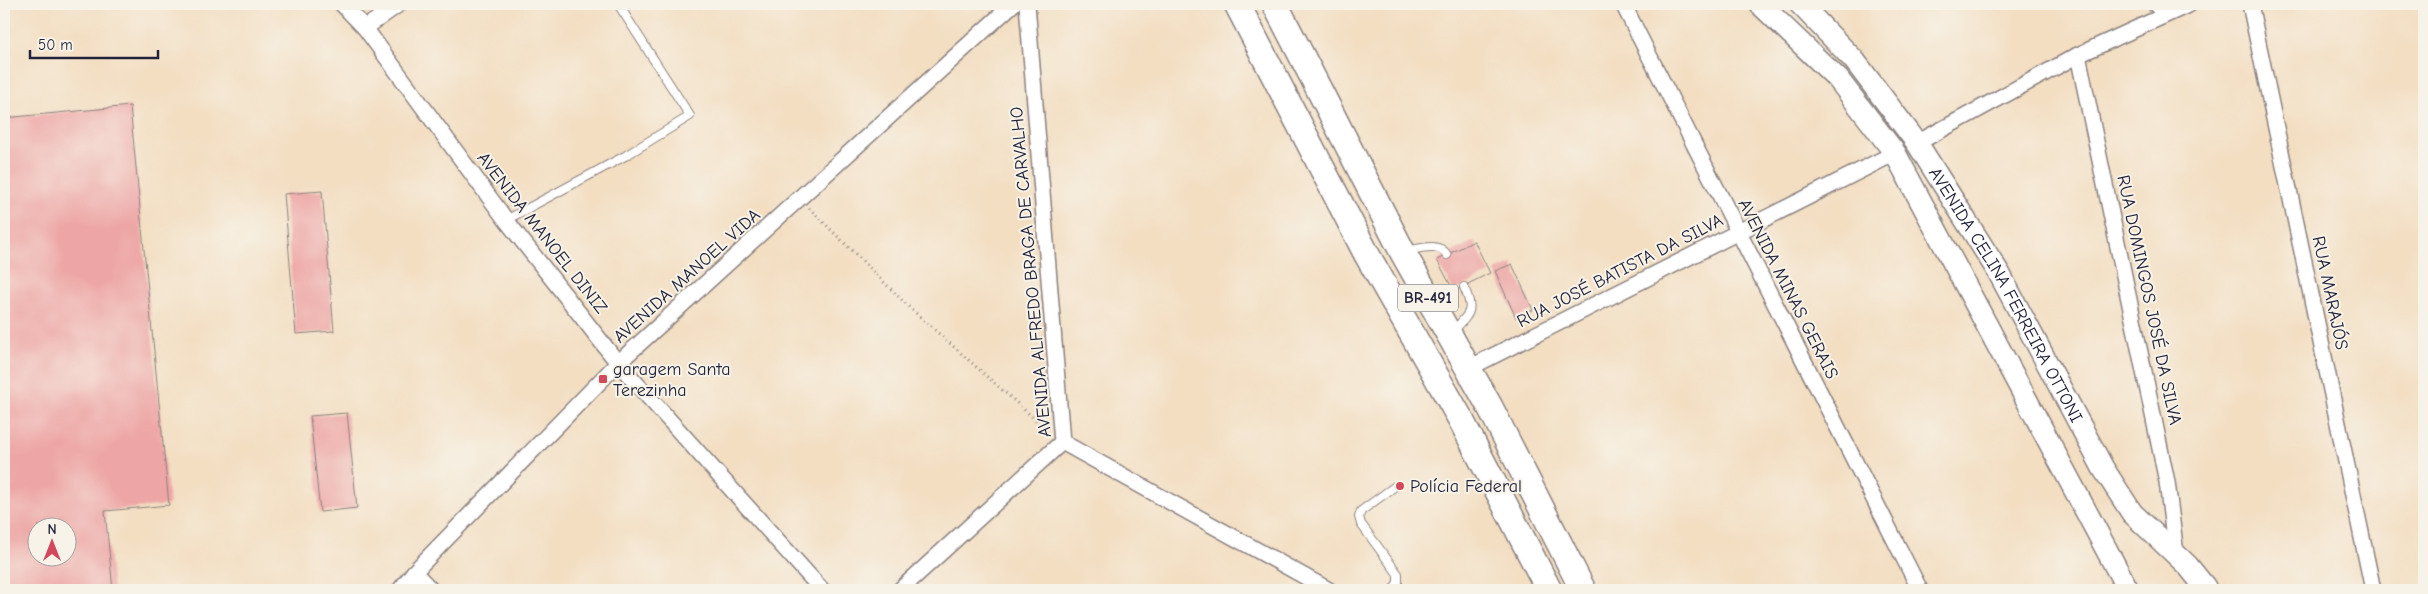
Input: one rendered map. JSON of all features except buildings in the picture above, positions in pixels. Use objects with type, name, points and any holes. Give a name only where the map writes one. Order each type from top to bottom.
[{"type":"highway","name":"BR-491","points":[[1237,4],[1366,253],[1460,418],[1549,590]]},
{"type":"highway","name":"BR-491","points":[[1275,4],[1402,251],[1469,368],[1583,590]]},
{"type":"main road","name":"AVENIDA CELINA FERREIRA OTTONI","points":[[1760,4],[1838,79],[1895,153],[2128,590]]},
{"type":"main road","name":"AVENIDA CELINA FERREIRA OTTONI","points":[[1800,4],[1854,60],[1917,143],[1999,273],[2103,468],[2132,513],[2152,534],[2176,554],[2204,589]]},
{"type":"street","name":"AVENIDA MANOEL DINIZ","points":[[342,4],[366,28],[506,220],[618,362],[822,590]]},
{"type":"street","points":[[366,28],[399,4]]},
{"type":"street","name":"AVENIDA MANOEL VIDA","points":[[400,590],[414,572],[618,362],[1013,4]]},
{"type":"street","name":"AVENIDA ALFREDO BRAGA DE CARVALHO","points":[[1027,4],[1062,442],[1329,590]]},
{"type":"street","name":"AVENIDA MINAS GERAIS","points":[[1623,4],[1920,590]]},
{"type":"street","points":[[2155,4],[2166,14]]},
{"type":"street","points":[[1917,143],[2078,55],[2190,4]]},
{"type":"street","name":"RUA MARAJÓS","points":[[2250,4],[2373,590]]},
{"type":"street","name":"RUA DOMINGOS JOSÉ DA SILVA","points":[[2078,55],[2167,482],[2176,554]]},
{"type":"street","name":"RUA JOSÉ BATISTA DA SILVA","points":[[1469,368],[1895,153]]},
{"type":"street","points":[[900,590],[1062,442]]},
{"type":"street","points":[[414,572],[431,590]]},
{"type":"lane","points":[[506,220],[625,156],[690,116],[618,4]]},
{"type":"lane","points":[[1402,251],[1438,246],[1447,255]]},
{"type":"lane","points":[[1449,336],[1470,314],[1470,303],[1464,287]]},
{"type":"lane","points":[[1393,590],[1398,582],[1398,574],[1361,524],[1359,517],[1361,510],[1394,487]]},
{"type":"path","points":[[800,199],[917,314],[1062,442]]},
{"type":"place","name":"garagem Santa Terezinha","points":[[603,379]]},
{"type":"place","name":"Polícia Federal","points":[[1400,486]]}]
